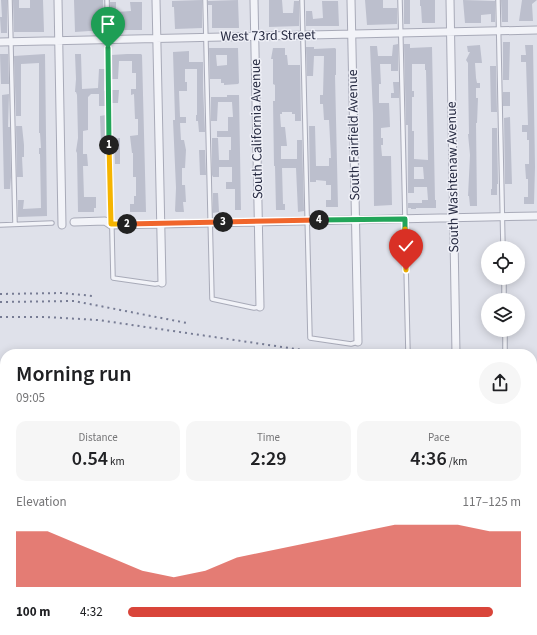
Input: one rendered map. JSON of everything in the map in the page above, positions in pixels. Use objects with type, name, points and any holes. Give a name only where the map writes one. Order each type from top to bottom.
[{"type":"street","points":[[58,0],[62,226]]},
{"type":"street","points":[[156,0],[162,283]]},
{"type":"street","name":"South California Avenue","points":[[254,0],[260,307]]},
{"type":"street","name":"South Fairfield Avenue","points":[[352,0],[358,342]]},
{"type":"street","name":"South Washtenaw Avenue","points":[[450,0],[456,349]]},
{"type":"street","name":"West 73rd Street","points":[[0,42],[537,30]]},
{"type":"street","points":[[74,222],[105,221],[111,224],[161,224],[537,216]]},
{"type":"lane","points":[[10,0],[15,224]]},
{"type":"lane","points":[[107,0],[113,278],[155,284],[162,283]]},
{"type":"lane","points":[[205,0],[212,299],[254,308],[260,307]]},
{"type":"lane","points":[[302,0],[310,338],[351,344],[358,342]]},
{"type":"lane","points":[[400,0],[408,349]]},
{"type":"lane","points":[[498,0],[504,241]]},
{"type":"lane","points":[[0,225],[52,223]]},
{"type":"lane","points":[[505,337],[506,349]]},
{"type":"building","points":[[1,0],[7,0],[7,33],[1,33]]},
{"type":"building","points":[[13,0],[19,0],[19,8],[30,8],[30,0],[43,0],[44,32],[14,32]]},
{"type":"building","points":[[74,0],[103,0],[104,30],[75,32]]},
{"type":"building","points":[[202,0],[202,28],[175,29],[174,7],[172,7],[172,1]]},
{"type":"building","points":[[238,0],[239,28],[212,28],[212,5],[208,5],[208,1]]},
{"type":"building","points":[[269,0],[282,0],[283,13],[293,13],[294,1],[299,1],[299,26],[269,27]]},
{"type":"building","points":[[365,0],[383,0],[383,8],[397,8],[397,24],[367,25]]},
{"type":"building","points":[[404,0],[410,0],[410,24],[404,24]]},
{"type":"building","points":[[420,0],[435,0],[435,23],[422,23]]},
{"type":"building","points":[[463,0],[495,1],[495,22],[491,22],[491,14],[481,15],[481,23],[465,23]]},
{"type":"building","points":[[501,0],[508,0],[508,22],[502,22]]},
{"type":"building","points":[[522,0],[537,0],[532,4],[533,21],[519,21]]},
{"type":"building","points":[[322,1],[338,1],[339,26],[306,26],[306,11],[312,11],[313,19],[323,18]]},
{"type":"building","points":[[110,2],[116,2],[116,12],[131,11],[130,2],[142,2],[142,30],[111,30]]},
{"type":"building","points":[[503,42],[510,42],[509,80],[503,80]]},
{"type":"building","points":[[398,44],[398,71],[391,71],[391,64],[380,64],[381,84],[379,84],[379,103],[389,103],[390,127],[381,128],[383,145],[381,145],[382,156],[391,156],[392,205],[374,206],[373,114],[370,46],[377,46],[378,56],[392,56],[393,45]]},
{"type":"building","points":[[404,44],[410,44],[410,48],[432,47],[436,208],[408,208],[408,203],[422,203],[422,200],[428,200],[427,187],[414,187],[414,193],[408,193],[408,125],[406,125]],"holes":[[[412,64],[425,64],[428,160],[414,159],[414,131],[412,131],[412,97],[414,97],[414,91],[412,91]],[[414,167],[423,167],[424,179],[414,179]]]},
{"type":"building","points":[[480,45],[482,63],[475,63],[477,83],[480,83],[480,88],[476,88],[476,98],[478,98],[476,123],[477,206],[470,206],[468,196],[470,155],[468,134],[468,63],[466,60],[470,52],[468,52],[467,46]]},
{"type":"building","points":[[525,45],[533,45],[535,167],[534,204],[524,204],[524,197],[528,197],[528,179],[526,179],[525,164],[529,164],[529,140],[527,140],[527,132],[522,132],[522,125],[528,125],[526,62],[521,62],[521,55],[526,55]]},
{"type":"building","points":[[306,47],[314,47],[314,49],[336,49],[335,75],[338,207],[326,207],[326,200],[331,200],[331,185],[326,185],[326,181],[316,180],[316,182],[310,182],[309,126],[315,126],[316,166],[329,166],[329,158],[331,158],[329,120],[324,120],[323,104],[320,104],[320,95],[323,95],[324,56],[314,56],[313,76],[307,76]]},
{"type":"building","points":[[209,48],[238,48],[239,83],[224,85],[224,83],[221,83],[221,79],[210,79]],"holes":[[[216,55],[227,55],[227,65],[217,66]]]},
{"type":"building","points":[[273,48],[285,48],[285,55],[287,55],[288,65],[300,65],[301,121],[295,121],[295,114],[292,114],[292,112],[282,112],[282,114],[280,114],[281,127],[285,127],[287,146],[281,146],[281,159],[297,159],[297,140],[302,140],[304,211],[298,212],[296,168],[282,168],[283,204],[285,204],[285,210],[276,210],[273,101],[275,101],[275,85],[273,84],[273,59],[271,59]]},
{"type":"building","points":[[189,51],[189,62],[203,62],[205,132],[199,132],[198,121],[196,121],[197,69],[185,69],[187,91],[179,91],[180,117],[186,117],[186,123],[180,123],[181,140],[184,140],[186,150],[185,168],[182,168],[182,185],[185,185],[186,202],[183,202],[184,212],[176,212],[173,120],[175,120],[175,118],[173,52]]},
{"type":"building","points":[[0,54],[8,54],[9,84],[1,84]]},
{"type":"building","points":[[45,54],[47,216],[18,217],[18,200],[24,200],[23,209],[41,208],[39,154],[39,148],[41,148],[39,133],[39,63],[21,64],[21,116],[16,116],[14,56]]},
{"type":"building","points":[[75,54],[81,54],[82,89],[98,88],[99,69],[105,69],[104,91],[106,90],[106,106],[99,106],[99,94],[91,94],[88,97],[88,130],[83,131],[83,154],[87,154],[88,166],[83,166],[84,197],[96,197],[96,208],[94,208],[94,212],[78,212],[76,151],[78,138],[77,95],[75,92]]},
{"type":"building","points":[[111,55],[142,55],[146,212],[130,212],[130,204],[134,204],[134,196],[136,196],[136,177],[133,177],[133,153],[130,136],[138,135],[138,119],[135,119],[134,94],[131,95],[131,89],[136,89],[136,73],[132,73],[132,61],[119,61],[118,79],[112,79]]},
{"type":"building","points":[[490,66],[496,66],[497,112],[491,112]]},
{"type":"building","points":[[393,82],[399,82],[399,98],[391,98],[391,93],[394,93]]},
{"type":"building","points":[[112,90],[119,90],[118,103],[112,103]]},
{"type":"building","points":[[503,92],[510,92],[510,106],[503,106]]},
{"type":"building","points":[[9,94],[8,127],[10,127],[11,177],[10,189],[4,189],[2,95]]},
{"type":"building","points":[[227,95],[239,95],[241,210],[235,210],[235,189],[226,189],[226,182],[232,182],[232,167],[219,167],[219,177],[213,177],[212,175],[212,138],[218,138],[219,160],[229,160],[231,137],[217,137],[217,131],[228,131],[228,117],[233,117],[232,102],[218,102],[217,121],[211,121],[211,97],[227,97]]},
{"type":"building","points":[[106,115],[107,144],[101,144],[100,116]]},
{"type":"building","points":[[510,117],[512,184],[505,184],[504,118]]},
{"type":"building","points":[[16,126],[22,126],[24,145],[24,157],[22,157],[23,177],[17,177]]},
{"type":"building","points":[[492,128],[497,128],[497,195],[491,195]]},
{"type":"building","points":[[120,138],[120,164],[115,164],[114,139]]},
{"type":"building","points":[[199,150],[205,150],[206,175],[200,175]]},
{"type":"building","points":[[213,193],[218,193],[219,212],[213,213]]},
{"type":"railway","points":[[0,294],[62,293],[93,296]]},
{"type":"railway","points":[[0,302],[74,301],[187,323]]},
{"type":"railway","points":[[0,317],[45,317],[98,320],[296,349]]},
{"type":"route","points":[[108,48],[111,224],[405,219],[406,270]]}]
